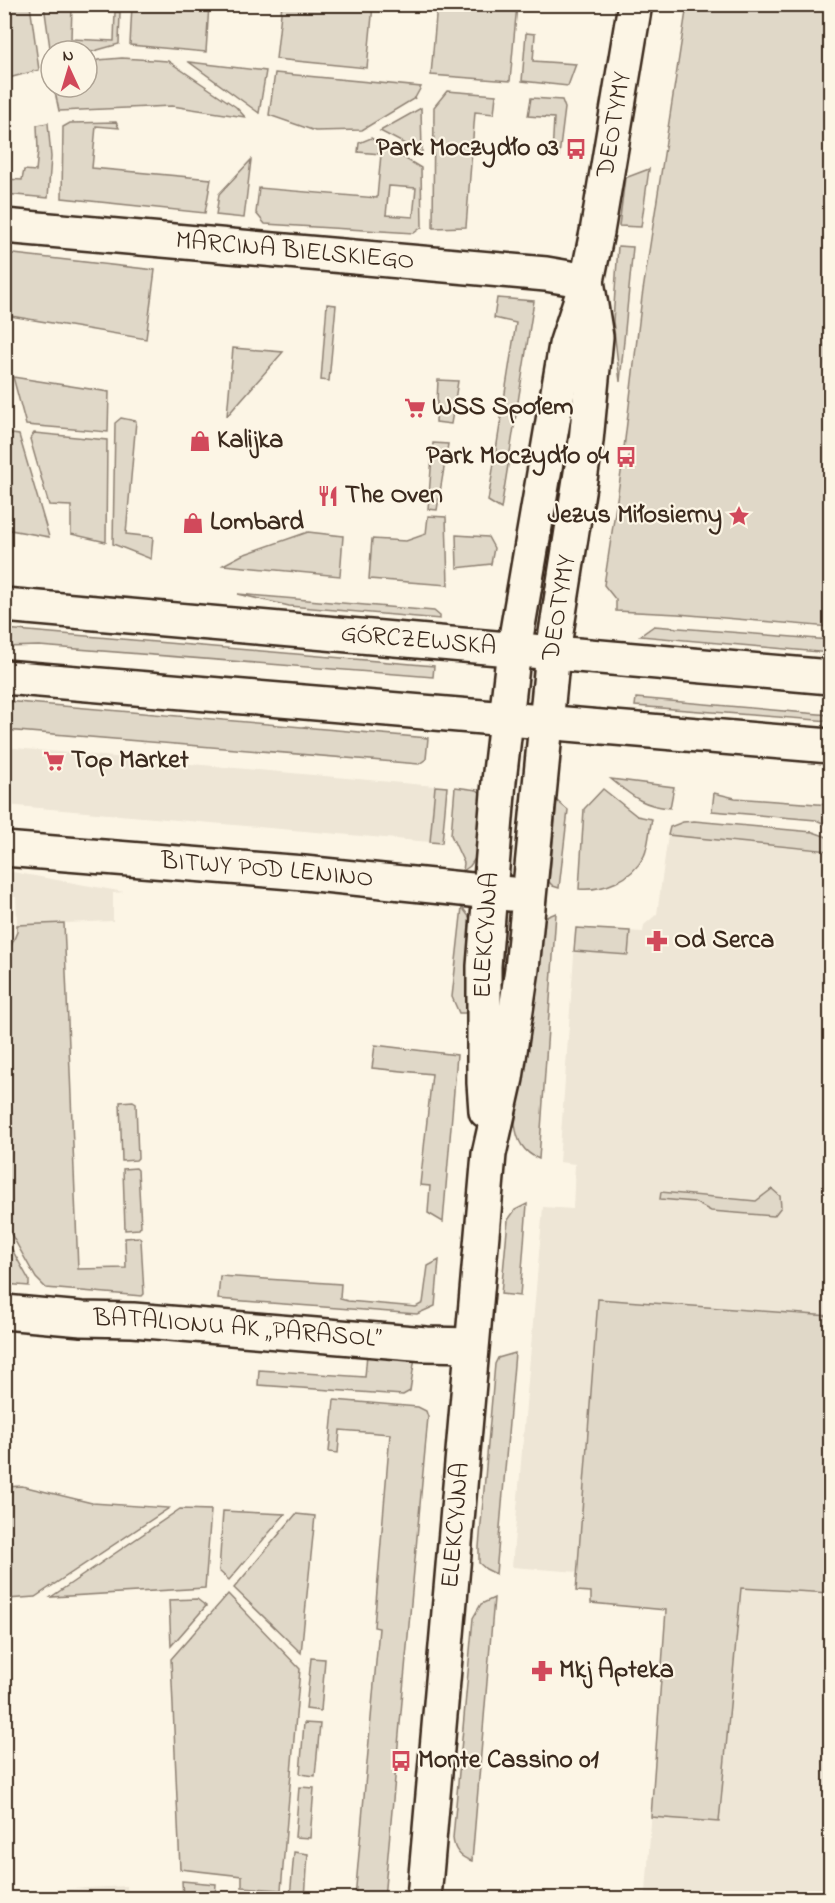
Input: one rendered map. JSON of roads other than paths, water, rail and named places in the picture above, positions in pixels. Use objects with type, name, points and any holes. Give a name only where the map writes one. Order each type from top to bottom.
[{"type":"street","name":"DEOTYMY","points":[[506,720],[514,649],[566,345],[587,280],[636,4]]},
{"type":"street","name":"MARCINA BIELSKIEGO","points":[[4,226],[546,274],[587,280]]},
{"type":"street","name":"DEOTYMY","points":[[547,723],[553,652],[586,441],[596,338],[587,280]]},
{"type":"street","name":"GÓRCZEWSKA","points":[[4,605],[831,677]]},
{"type":"street","points":[[4,677],[831,746]]},
{"type":"street","name":"ELEKCYJNA","points":[[489,1154],[484,1083],[484,966],[506,720]]},
{"type":"street","name":"ELEKCYJNA","points":[[424,1899],[489,1154],[507,1067],[522,969],[547,723]]},
{"type":"street","name":"BITWY POD LENINO","points":[[4,849],[304,873],[530,897]]},
{"type":"street","name":"BATALIONU AK „PARASOL”","points":[[4,1312],[426,1344],[471,1345]]},
{"type":"place","name":"Park Moczydło 03","points":[[576,149]]},
{"type":"place","name":"WSS Społem","points":[[415,408]]},
{"type":"place","name":"Kalijka","points":[[200,441]]},
{"type":"place","name":"Park Moczydło 04","points":[[626,457]]},
{"type":"place","name":"The Oven","points":[[328,496]]},
{"type":"place","name":"Jezus Miłosierny","points":[[739,516]]},
{"type":"place","name":"Lombard","points":[[193,523]]},
{"type":"place","name":"Top Market","points":[[54,761]]},
{"type":"place","name":"Od Serca","points":[[657,941]]},
{"type":"place","name":"Mkj Apteka","points":[[542,1671]]},
{"type":"place","name":"Monte Cassino 01","points":[[401,1761]]}]
